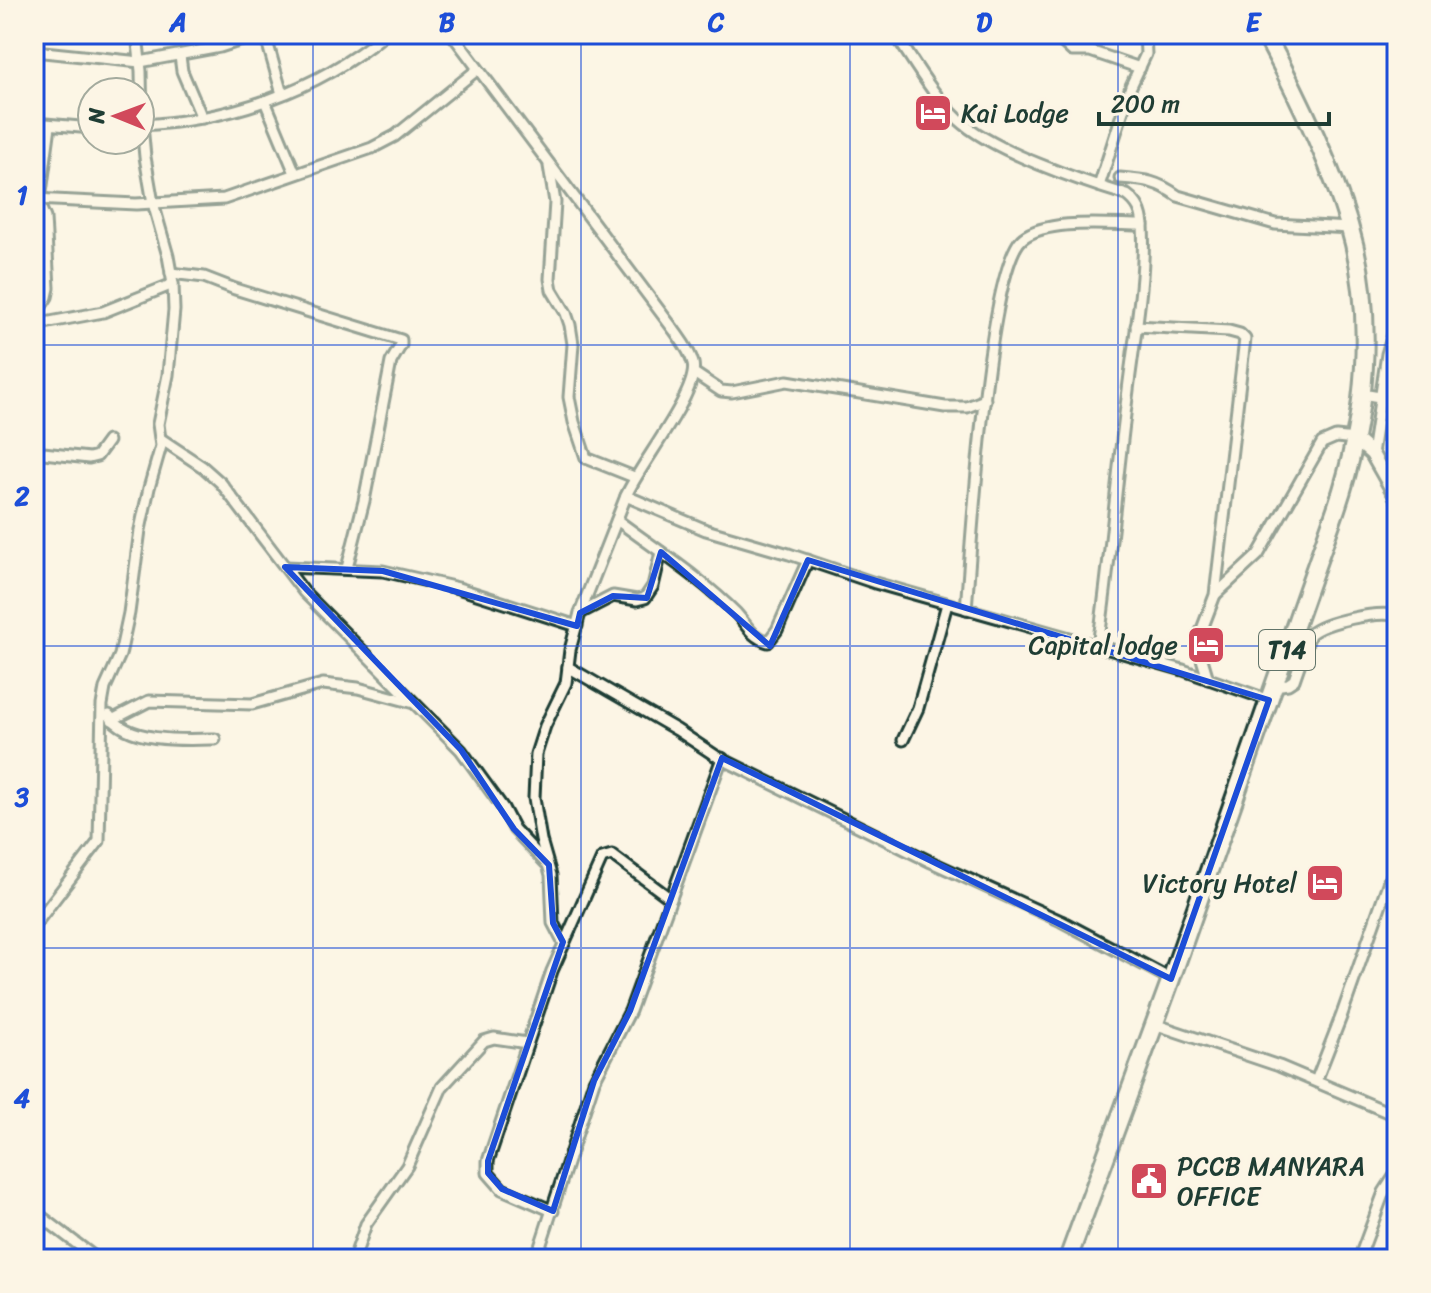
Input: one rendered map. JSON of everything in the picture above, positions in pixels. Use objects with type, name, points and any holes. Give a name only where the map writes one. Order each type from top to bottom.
[{"type":"highway","name":"T14","points":[[1068,1259],[1272,693],[1345,484],[1355,439],[1362,394],[1363,312],[1350,228],[1309,122],[1265,34]]},
{"type":"street","points":[[137,34],[140,76]]},
{"type":"street","points":[[34,51],[140,62],[220,47],[263,34],[282,94]]},
{"type":"street","points":[[156,123],[233,112],[265,101],[365,50],[385,34]]},
{"type":"street","points":[[452,34],[674,330],[689,353],[694,373],[686,396],[634,477],[626,496],[580,613],[562,694],[545,726],[536,754],[534,779],[538,826],[552,881],[553,923],[563,942]]},
{"type":"street","points":[[895,34],[958,119],[1012,150],[1136,201],[1143,225],[1136,326],[1098,646]]},
{"type":"street","points":[[1054,34],[1072,51],[1090,51],[1140,68]]},
{"type":"street","points":[[1099,186],[1146,50],[1145,34]]},
{"type":"street","points":[[1391,34],[1397,40]]},
{"type":"street","points":[[180,56],[182,71],[202,118]]},
{"type":"street","points":[[37,199],[153,203],[224,199],[372,148],[395,136],[478,69]]},
{"type":"street","points":[[265,101],[295,173]]},
{"type":"street","points":[[34,123],[76,127]]},
{"type":"street","points":[[34,317],[49,288],[45,218],[37,199],[50,126]]},
{"type":"street","points":[[34,926],[99,841],[102,705],[105,688],[120,655],[135,557],[161,439],[158,424],[169,365],[173,284],[153,203],[146,156]]},
{"type":"street","points":[[1108,162],[1120,178],[1127,195]]},
{"type":"street","points":[[548,163],[555,202],[550,279],[556,298],[566,313],[572,336],[569,397],[574,422],[586,458],[634,477]]},
{"type":"street","points":[[1120,178],[1157,183],[1167,186],[1178,196],[1275,224],[1350,228]]},
{"type":"street","points":[[966,609],[985,400],[1010,258],[1021,240],[1039,230],[1067,226],[1143,225]]},
{"type":"street","points":[[171,273],[204,277],[401,340],[391,362],[364,501],[347,568]]},
{"type":"street","points":[[34,325],[103,312],[173,284]]},
{"type":"street","points":[[1372,454],[1387,354],[1397,322]]},
{"type":"street","points":[[1136,326],[1229,331],[1245,339],[1215,595],[1199,644],[1208,679]]},
{"type":"street","points":[[694,373],[721,391],[732,392],[787,381],[945,407],[967,407],[985,400]]},
{"type":"street","points":[[1362,394],[1397,400]]},
{"type":"street","points":[[1215,595],[1258,555],[1322,443],[1339,437],[1355,439],[1372,454],[1397,498]]},
{"type":"street","points":[[161,439],[221,483],[304,592],[461,750],[503,808],[514,829],[549,865]]},
{"type":"street","points":[[34,452],[89,458],[97,456],[108,441]]},
{"type":"street","points":[[626,496],[706,530],[947,604],[1208,679],[1272,693],[1294,680],[1310,634],[1315,630],[1327,624],[1375,614],[1397,616]]},
{"type":"street","points":[[617,520],[723,601],[751,633],[768,642],[777,630],[808,560]]},
{"type":"street","points":[[580,613],[613,596],[637,600],[645,598],[653,586],[661,552]]},
{"type":"street","points":[[285,567],[383,571],[427,580],[577,626]]},
{"type":"street","points":[[903,740],[918,708],[947,604]]},
{"type":"street","points":[[568,667],[722,758],[931,862],[1061,921],[1171,979]]},
{"type":"street","points":[[112,720],[149,701],[252,704],[323,684],[358,688],[414,703]]},
{"type":"street","points":[[102,705],[112,720],[125,731],[184,740],[215,739]]},
{"type":"street","points":[[536,1259],[594,1081],[630,1011],[722,758]]},
{"type":"street","points":[[553,1211],[502,1189],[488,1173],[490,1151],[563,942],[600,860],[608,855],[671,899]]},
{"type":"street","points":[[1316,1081],[1397,858]]},
{"type":"street","points":[[1154,1024],[1316,1081],[1397,1116]]},
{"type":"street","points":[[354,1259],[366,1224],[407,1166],[423,1124],[447,1081],[484,1041],[494,1038],[527,1043]]},
{"type":"street","points":[[1359,1259],[1384,1192],[1397,1172]]},
{"type":"street","points":[[34,1211],[97,1259]]},
{"type":"highlighted area","points":[[661,552],[770,646],[808,560],[1269,700],[1171,979],[722,758],[630,1011],[594,1081],[553,1211],[502,1189],[488,1173],[488,1161],[563,942],[553,923],[549,865],[514,829],[461,750],[285,567],[383,571],[577,626],[580,613],[613,596],[647,598]]},
{"type":"place","name":"Kai Lodge","points":[[933,113]]},
{"type":"place","name":"Capital lodge","points":[[1206,645]]},
{"type":"place","name":"Victory Hotel","points":[[1325,883]]},
{"type":"place","name":"PCCB MANYARA OFFICE","points":[[1149,1181]]}]
